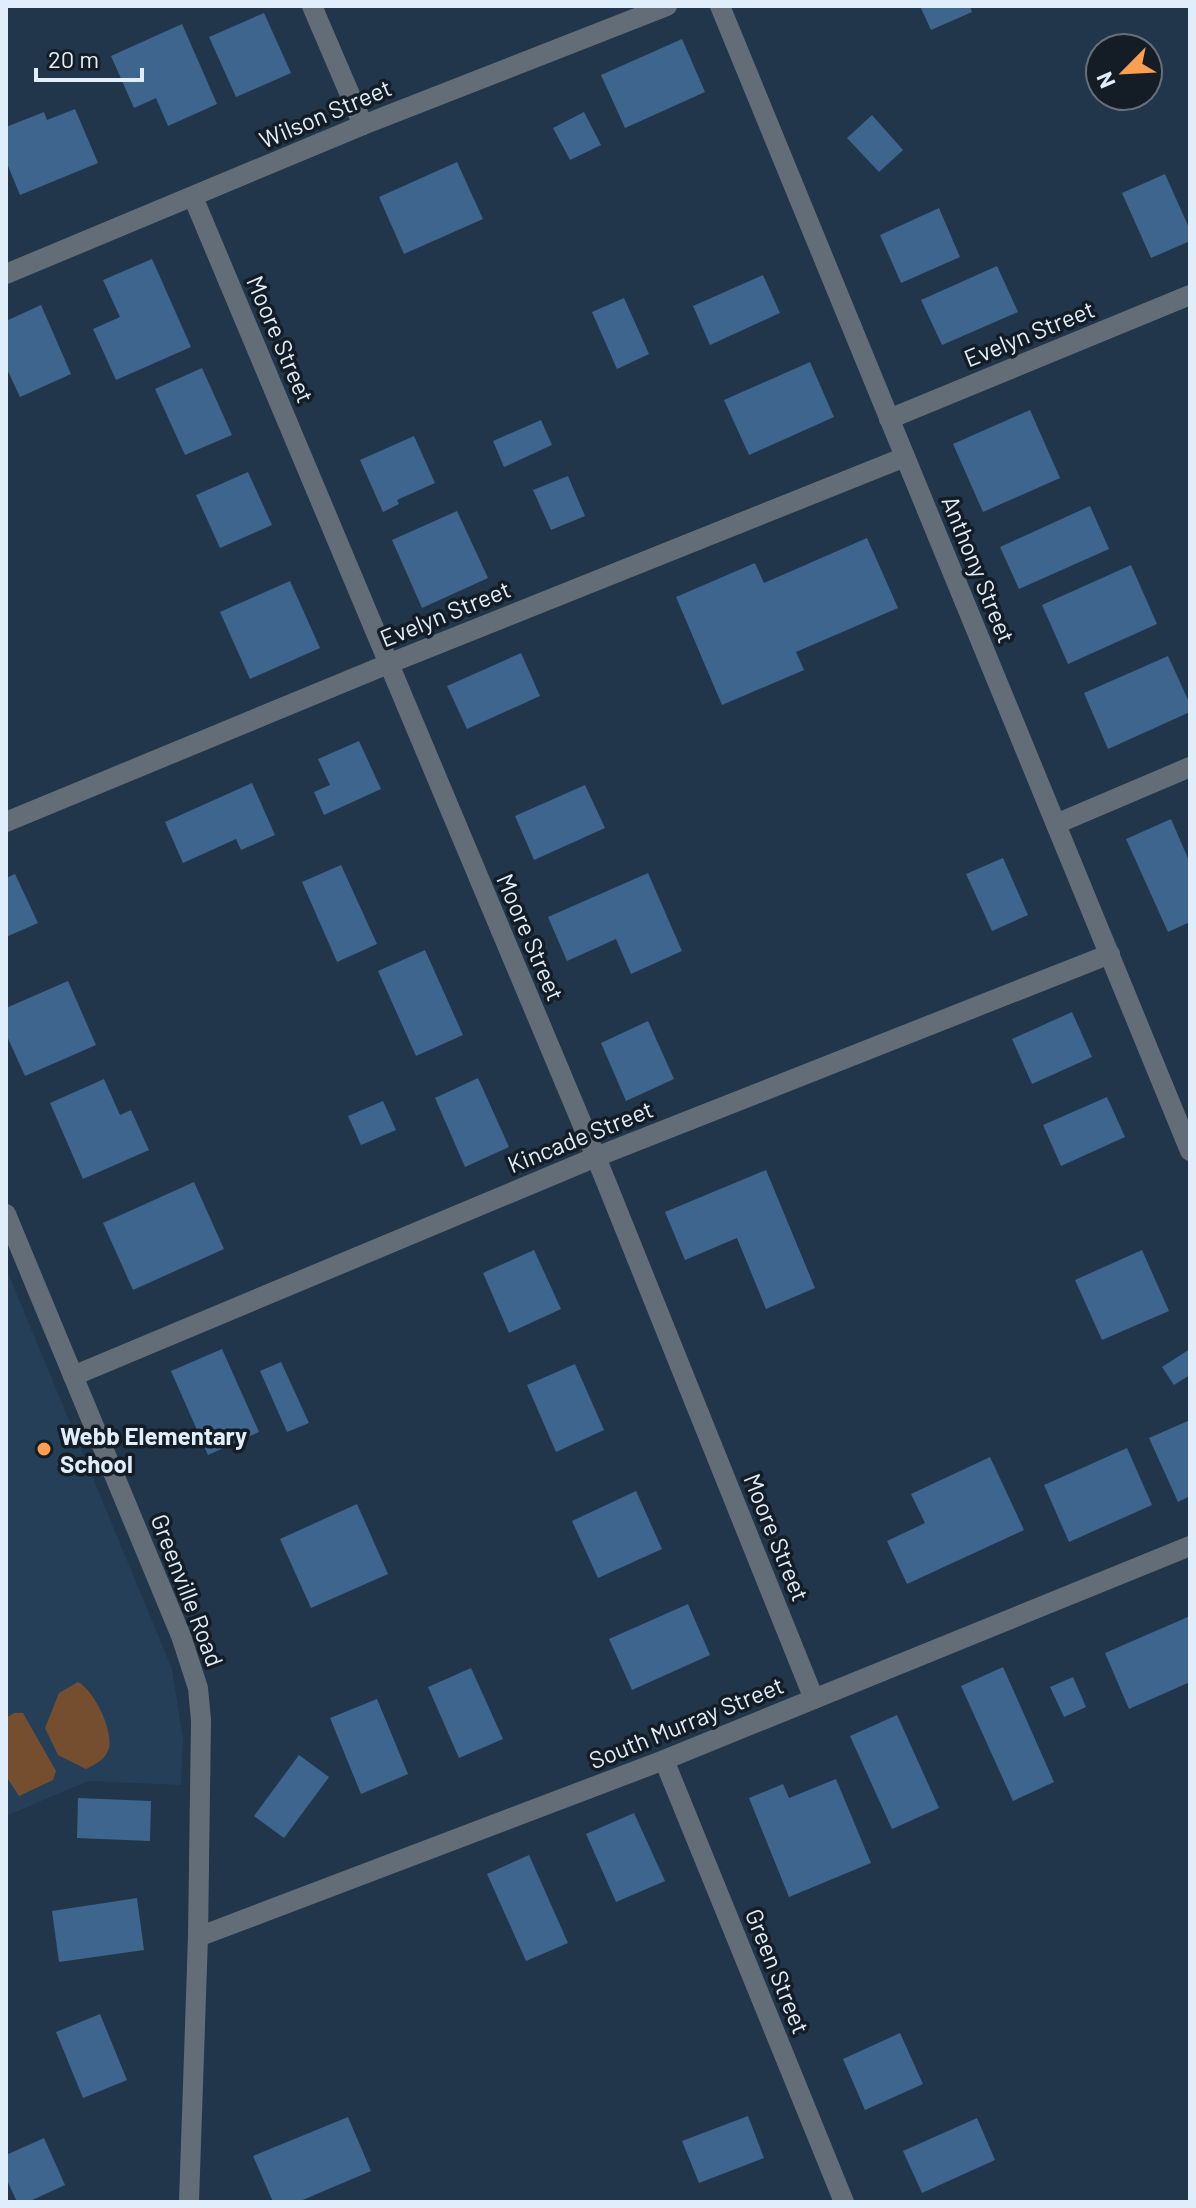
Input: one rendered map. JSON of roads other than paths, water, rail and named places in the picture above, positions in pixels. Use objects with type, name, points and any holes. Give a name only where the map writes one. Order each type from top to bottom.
[{"type":"street","points":[[312,6],[363,125]]},
{"type":"street","name":"Wilson Street","points":[[6,274],[363,125],[667,6]]},
{"type":"street","name":"Anthony Street","points":[[720,6],[1190,1151]]},
{"type":"street","name":"Moore Street","points":[[193,197],[596,1157],[814,1699]]},
{"type":"street","name":"Evelyn Street","points":[[889,419],[1190,295]]},
{"type":"street","name":"Evelyn Street","points":[[6,822],[388,664],[905,457]]},
{"type":"street","points":[[1056,824],[1190,767]]},
{"type":"street","name":"Kincade Street","points":[[73,1376],[596,1157],[1110,954]]},
{"type":"street","name":"Greenville Road","points":[[6,1214],[181,1636],[198,1688],[201,1720],[198,1937],[189,2202]]},
{"type":"street","name":"South Murray Street","points":[[198,1937],[664,1760],[1190,1546]]},
{"type":"street","name":"Green Street","points":[[664,1760],[844,2202]]},
{"type":"place","name":"Webb Elementary School","points":[[44,1449]]}]
